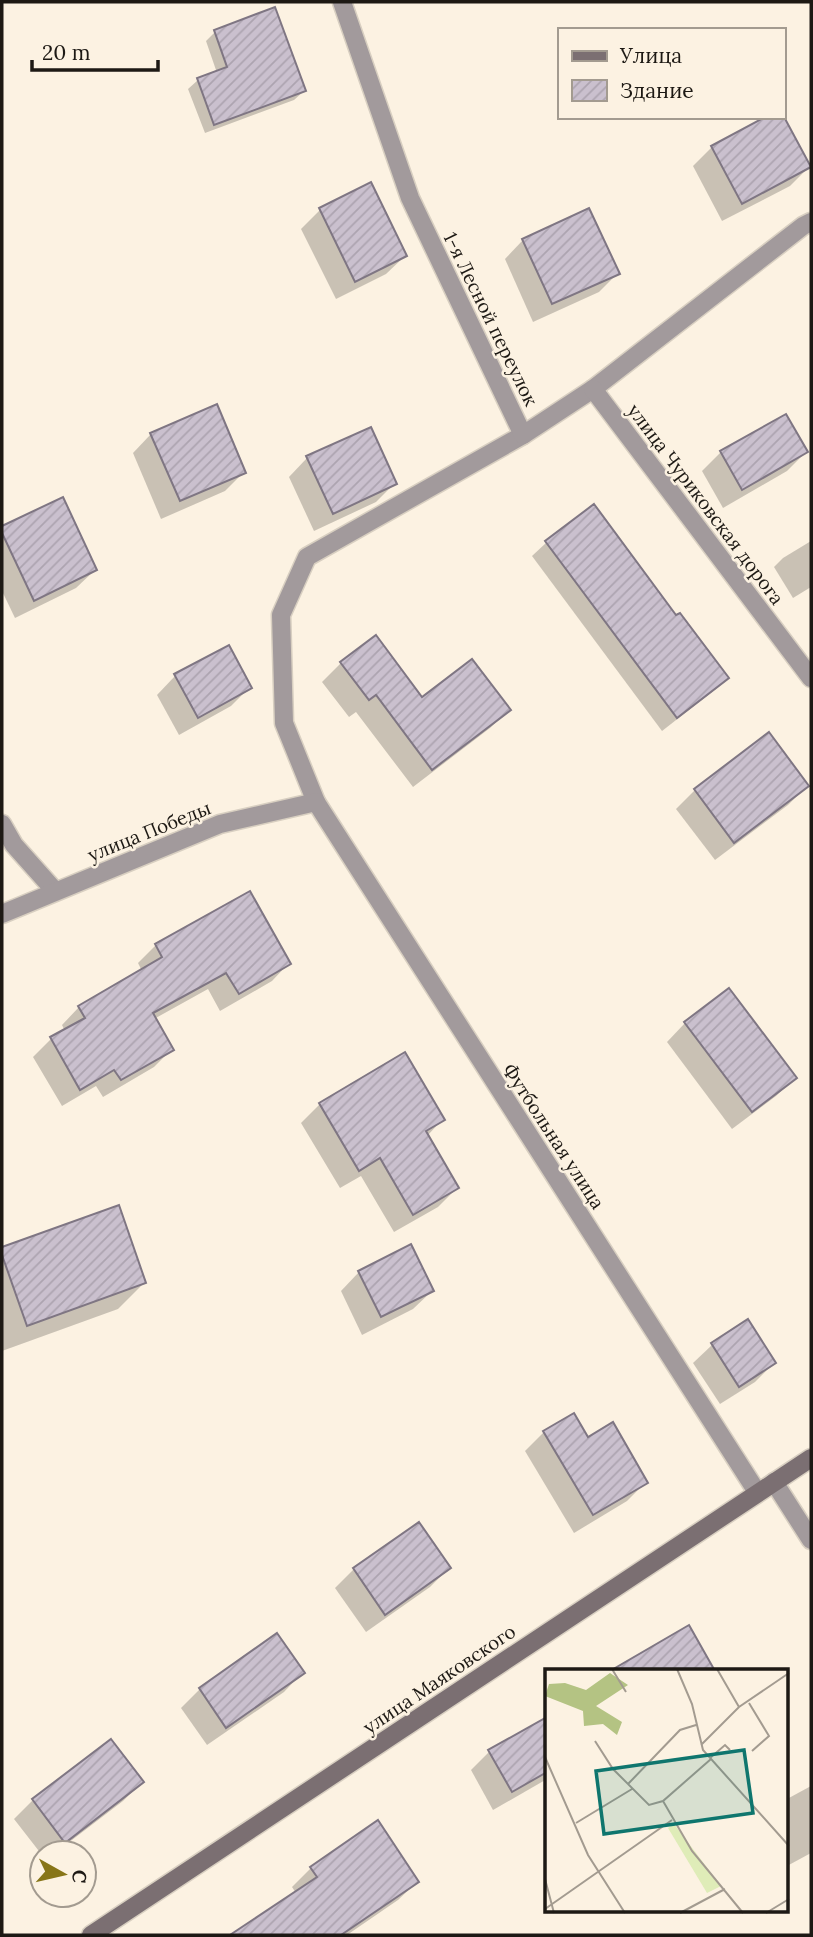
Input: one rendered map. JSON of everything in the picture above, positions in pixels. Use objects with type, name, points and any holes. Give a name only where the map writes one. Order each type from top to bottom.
[{"type":"street","name":"1-я Лесной переулок","points":[[342,2],[410,198],[523,435],[593,389],[811,222]]},
{"type":"street","name":"улица Чуриковская дорога","points":[[593,389],[811,678]]},
{"type":"street","name":"Футбольная улица","points":[[523,435],[307,557],[281,615],[284,723],[316,802],[757,1492]]},
{"type":"street","name":"улица Победы","points":[[2,914],[220,824],[316,802]]},
{"type":"street","points":[[2,824],[14,845],[55,891]]},
{"type":"street","name":"улица Маяковского","points":[[91,1935],[811,1458]]},
{"type":"street","points":[[774,1482],[811,1540]]},
{"type":"building","points":[[275,7],[306,91],[214,125],[197,78],[227,67],[214,30]]},
{"type":"building","points":[[761,119],[785,119],[811,167],[742,204],[711,146]]},
{"type":"building","points":[[371,182],[407,256],[355,282],[319,208]]},
{"type":"building","points":[[589,208],[620,274],[552,304],[522,239]]},
{"type":"building","points":[[217,404],[246,473],[180,501],[150,433]]},
{"type":"building","points":[[786,414],[808,452],[742,490],[720,451]]},
{"type":"building","points":[[371,427],[397,484],[333,514],[306,456]]},
{"type":"building","points":[[63,497],[97,570],[34,601],[2,533],[2,526]]},
{"type":"building","points":[[594,504],[676,615],[680,613],[729,678],[677,718],[545,541]]},
{"type":"building","points":[[376,635],[422,697],[472,659],[511,710],[432,770],[376,695],[369,700],[340,662]]},
{"type":"building","points":[[229,645],[252,688],[198,718],[174,674]]},
{"type":"building","points":[[769,732],[809,786],[734,843],[694,789]]},
{"type":"building","points":[[250,891],[291,964],[239,994],[226,973],[153,1013],[174,1050],[121,1080],[114,1070],[80,1090],[50,1037],[85,1018],[78,1006],[162,957],[155,944]]},
{"type":"building","points":[[729,988],[797,1078],[752,1112],[684,1022]]},
{"type":"building","points":[[405,1052],[445,1120],[426,1131],[459,1188],[413,1215],[380,1158],[359,1171],[319,1103]]},
{"type":"building","points":[[119,1205],[146,1283],[27,1326],[2,1255],[2,1247]]},
{"type":"building","points":[[411,1244],[434,1291],[381,1317],[358,1271]]},
{"type":"building","points":[[748,1319],[776,1363],[739,1387],[711,1343]]},
{"type":"building","points":[[574,1413],[588,1437],[613,1422],[648,1483],[593,1515],[543,1431]]},
{"type":"building","points":[[419,1522],[451,1568],[385,1615],[353,1568]]},
{"type":"building","points":[[689,1625],[714,1669],[613,1669]]},
{"type":"building","points":[[277,1633],[305,1673],[226,1728],[199,1688]]},
{"type":"building","points":[[545,1718],[545,1773],[512,1792],[488,1750]]},
{"type":"building","points":[[111,1739],[144,1782],[70,1839],[62,1839],[32,1799]]},
{"type":"building","points":[[378,1820],[419,1882],[341,1935],[230,1935],[317,1877],[310,1867]]}]
